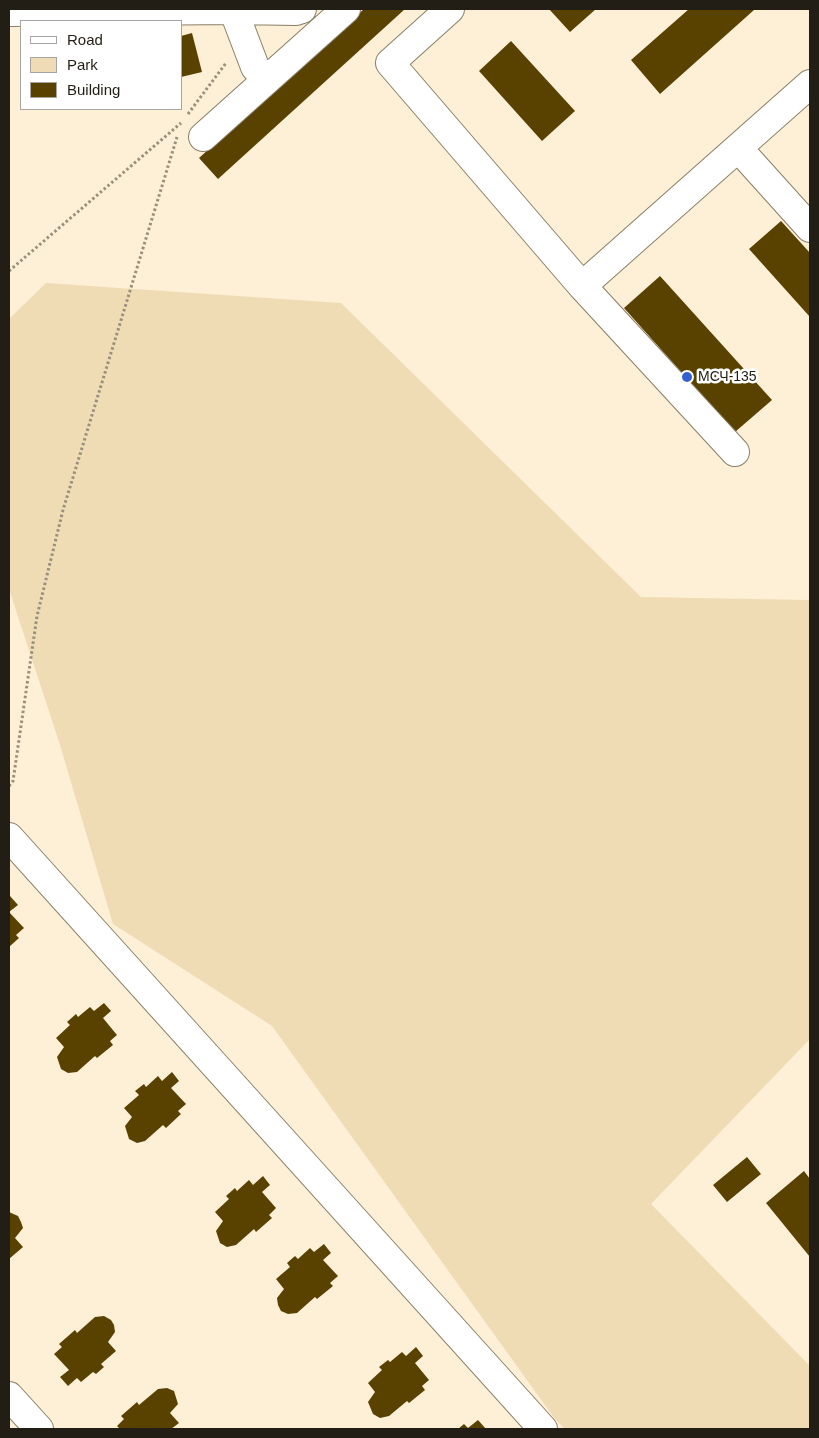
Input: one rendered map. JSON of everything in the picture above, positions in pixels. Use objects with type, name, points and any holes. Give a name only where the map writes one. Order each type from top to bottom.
[{"type":"lane","points":[[9,12],[234,9],[296,11],[302,9]]},
{"type":"lane","points":[[234,9],[255,67],[266,80]]},
{"type":"lane","points":[[203,137],[346,9]]},
{"type":"lane","points":[[450,9],[390,63],[582,286],[735,452]]},
{"type":"lane","points":[[582,286],[810,84]]},
{"type":"lane","points":[[738,148],[810,228]]},
{"type":"lane","points":[[9,838],[542,1429]]},
{"type":"lane","points":[[9,1396],[39,1429]]},
{"type":"path","points":[[188,115],[245,38]]},
{"type":"path","points":[[9,271],[182,122],[63,510],[38,616],[13,781],[9,786]]},
{"type":"green space","points":[[46,283],[341,303],[641,597],[810,600],[810,1039],[651,1204],[810,1366],[810,1429],[565,1429],[555,1419],[272,1026],[113,924],[60,745],[9,589],[9,319]]},
{"type":"building","points":[[364,9],[405,9],[218,179],[199,158]]},
{"type":"building","points":[[549,9],[596,9],[570,32]]},
{"type":"building","points":[[689,9],[754,10],[660,94],[631,60]]},
{"type":"building","points":[[192,33],[202,72],[182,77],[182,36]]},
{"type":"building","points":[[511,41],[575,111],[542,141],[479,71]]},
{"type":"building","points":[[781,221],[810,253],[810,317],[749,249]]},
{"type":"building","points":[[660,276],[772,400],[735,432],[624,308]]},
{"type":"building","points":[[10,896],[18,905],[9,912],[9,898]]},
{"type":"building","points":[[9,912],[24,928],[16,935],[19,938],[9,947]]},
{"type":"building","points":[[104,1003],[111,1011],[103,1018],[117,1035],[110,1041],[113,1045],[97,1058],[95,1056],[77,1072],[68,1073],[61,1069],[57,1057],[64,1047],[56,1038],[70,1025],[67,1022],[76,1014],[78,1017],[90,1007],[94,1011]]},
{"type":"building","points":[[172,1072],[179,1081],[171,1088],[186,1104],[178,1111],[181,1114],[166,1128],[163,1125],[145,1141],[137,1143],[129,1139],[125,1126],[132,1117],[124,1108],[139,1095],[135,1091],[144,1084],[146,1087],[158,1076],[162,1081]]},
{"type":"building","points":[[747,1157],[761,1174],[727,1202],[713,1185]]},
{"type":"building","points":[[804,1171],[810,1179],[810,1257],[766,1203]]},
{"type":"building","points":[[263,1176],[270,1185],[262,1192],[276,1208],[269,1215],[272,1218],[256,1232],[254,1229],[236,1245],[227,1247],[220,1243],[216,1231],[223,1221],[215,1212],[229,1199],[226,1196],[235,1188],[237,1191],[249,1180],[253,1185]]},
{"type":"building","points":[[9,1212],[18,1216],[21,1222],[23,1228],[15,1238],[23,1247],[9,1259]]},
{"type":"building","points":[[324,1244],[331,1253],[323,1260],[338,1276],[330,1283],[333,1286],[317,1299],[315,1297],[297,1313],[288,1314],[281,1311],[277,1298],[284,1289],[276,1279],[290,1267],[287,1263],[295,1256],[298,1259],[310,1248],[314,1252]]},
{"type":"building","points":[[104,1316],[111,1320],[114,1325],[115,1332],[108,1342],[116,1351],[101,1364],[104,1367],[96,1374],[93,1372],[81,1382],[77,1378],[68,1386],[60,1377],[69,1370],[54,1354],[62,1347],[59,1344],[75,1330],[77,1333],[95,1317]]},
{"type":"building","points":[[416,1347],[423,1356],[415,1363],[429,1380],[422,1386],[425,1390],[409,1403],[407,1401],[389,1416],[380,1418],[373,1414],[368,1402],[375,1392],[368,1383],[382,1370],[379,1367],[388,1360],[390,1362],[402,1352],[406,1356]]},
{"type":"building","points":[[167,1388],[174,1391],[178,1404],[170,1413],[179,1423],[171,1429],[120,1429],[117,1426],[124,1419],[121,1416],[137,1402],[139,1405],[158,1389]]},
{"type":"building","points":[[478,1420],[486,1429],[458,1429],[464,1424],[468,1428]]},
{"type":"place","name":"МСЧ-135","points":[[687,377]]}]
